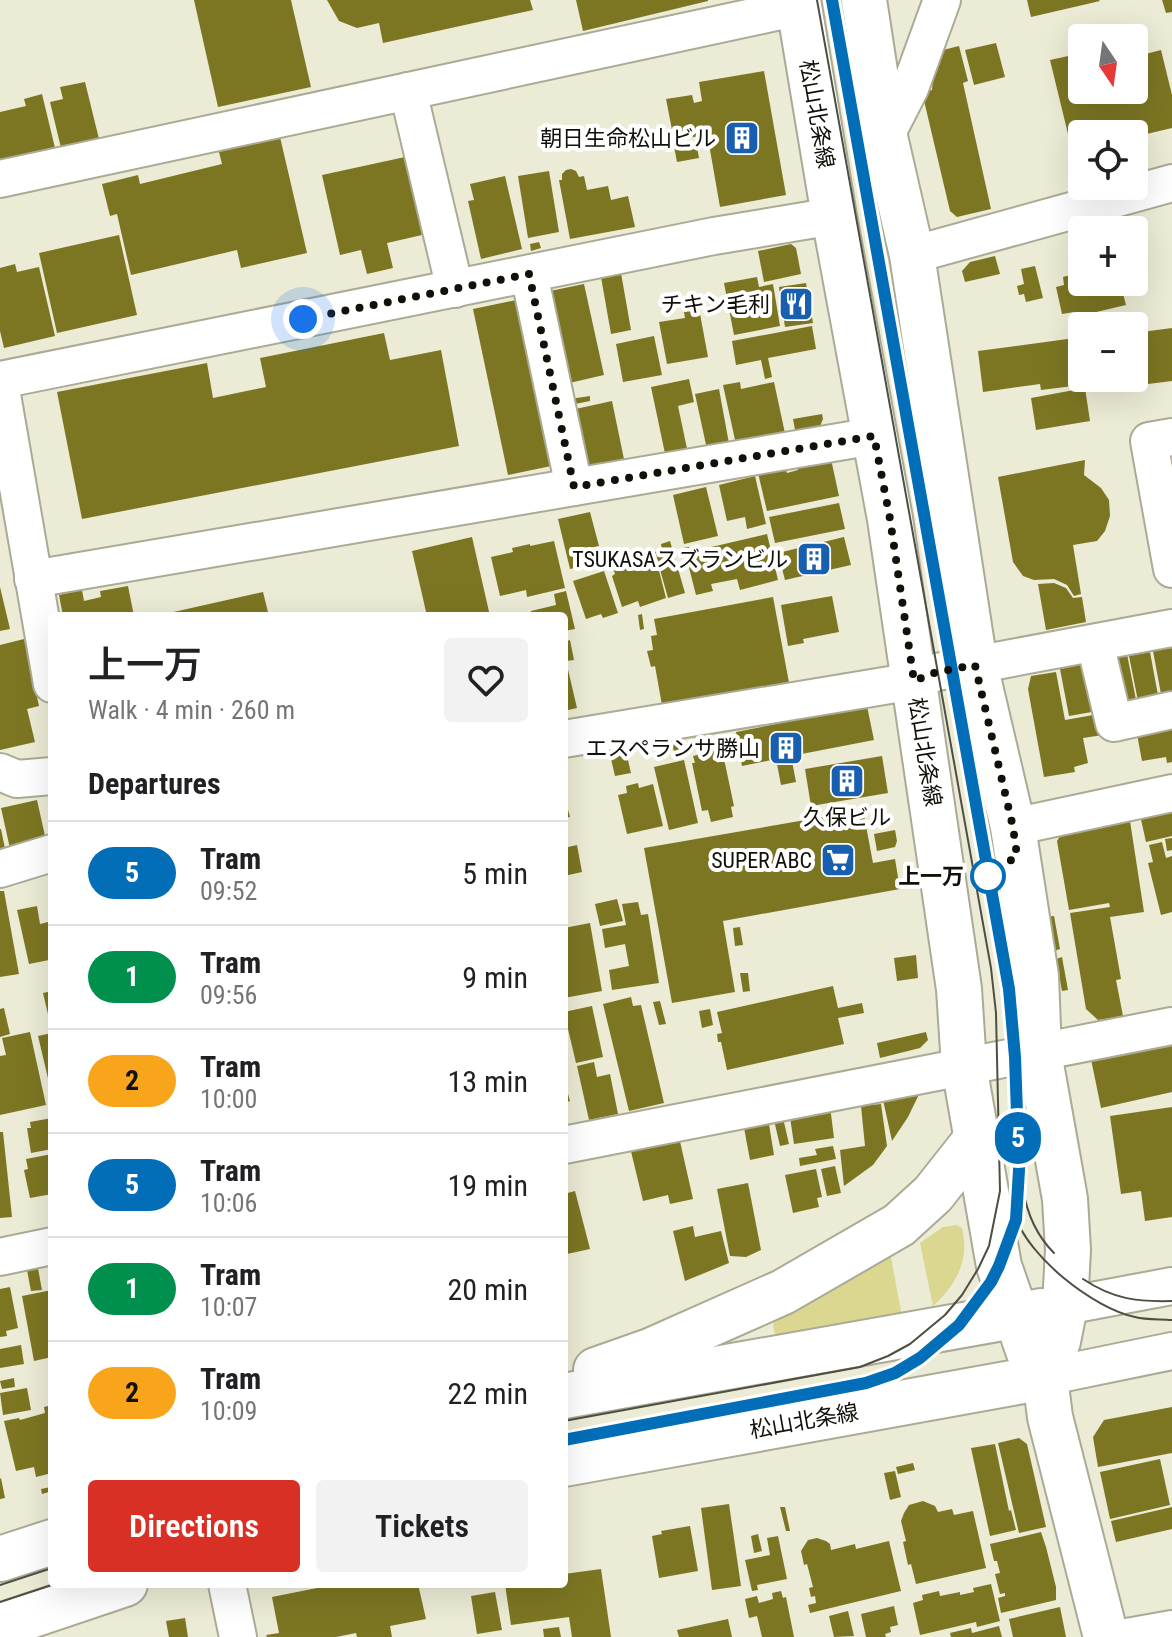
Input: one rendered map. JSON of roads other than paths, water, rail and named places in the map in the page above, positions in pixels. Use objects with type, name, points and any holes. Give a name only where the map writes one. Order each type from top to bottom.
[{"type":"main road","name":"松山北条線","points":[[864,0],[885,137],[912,255],[975,665],[1013,827],[1036,976],[1039,1053],[1065,1199],[1068,1250],[1065,1306],[1058,1341],[1045,1377]]},
{"type":"main road","name":"松山北条線","points":[[798,4],[890,519],[959,989],[964,1066],[999,1266],[1028,1350],[1045,1377],[1050,1417],[1106,1637]]},
{"type":"main road","points":[[568,1380],[650,1351],[783,1292],[886,1233],[933,1194],[978,1137]]},
{"type":"main road","points":[[568,1395],[1065,1306]]},
{"type":"main road","name":"松山北条線","points":[[568,1463],[1045,1377]]},
{"type":"main road","points":[[0,1559],[48,1543]]},
{"type":"main road","points":[[0,1626],[113,1588]]},
{"type":"street","points":[[885,137],[910,88],[942,0]]},
{"type":"street","points":[[0,179],[798,4]]},
{"type":"street","points":[[408,91],[455,289]]},
{"type":"street","points":[[912,255],[1172,183]]},
{"type":"street","points":[[48,662],[33,579],[7,472],[0,382],[714,236],[834,216]]},
{"type":"street","points":[[529,274],[574,487]]},
{"type":"street","points":[[33,579],[874,436]]},
{"type":"street","points":[[1172,437],[1149,441],[1172,569]]},
{"type":"street","points":[[568,738],[914,681],[937,672],[1172,628]]},
{"type":"street","points":[[1095,643],[1114,723],[1172,710]]},
{"type":"street","points":[[0,772],[17,779],[48,776]]},
{"type":"street","points":[[1013,827],[1172,793]]},
{"type":"street","points":[[0,869],[48,854]]},
{"type":"street","points":[[568,1144],[1172,1026]]},
{"type":"street","points":[[0,1257],[48,1247]]},
{"type":"street","points":[[1065,1306],[1172,1286]]},
{"type":"street","points":[[1045,1377],[1172,1351]]},
{"type":"street","points":[[228,1588],[238,1637]]},
{"type":"street","points":[[1127,1637],[1172,1629]]},
{"type":"tram line","points":[[568,1420],[860,1367],[888,1356],[910,1344],[945,1315],[962,1295],[989,1246],[1000,1191],[996,1013],[991,968],[817,0]]},
{"type":"tram line","points":[[568,1439],[866,1383],[895,1373],[920,1358],[959,1325],[977,1303],[999,1266],[1016,1220],[1019,1170],[1009,989],[832,0]]},
{"type":"tram line","name":"5","points":[[568,1439],[866,1383],[895,1373],[942,1342],[977,1303],[999,1266],[1016,1220],[1019,1170],[1009,989],[832,0]]},
{"type":"tram line","points":[[1023,1189],[1033,1224],[1054,1253]]},
{"type":"tram line","points":[[1015,1215],[1033,1247],[1082,1292],[1118,1312],[1148,1319],[1172,1320]]},
{"type":"tram line","points":[[1083,1279],[1126,1298],[1172,1301]]},
{"type":"tram line","points":[[0,1585],[48,1569]]},
{"type":"tram line","points":[[0,1602],[48,1586]]},
{"type":"place","name":"朝日生命松山ビル","points":[[742,138]]},
{"type":"place","name":"チキン毛利","points":[[796,304]]},
{"type":"place","name":"TSUKASAスズランビル","points":[[814,559]]},
{"type":"place","name":"エスペランサ勝山","points":[[786,748]]},
{"type":"place","name":"久保ビル","points":[[847,781]]},
{"type":"place","name":"SUPER ABC","points":[[838,860]]},
{"type":"place","name":"上一万","points":[[988,876]]}]
